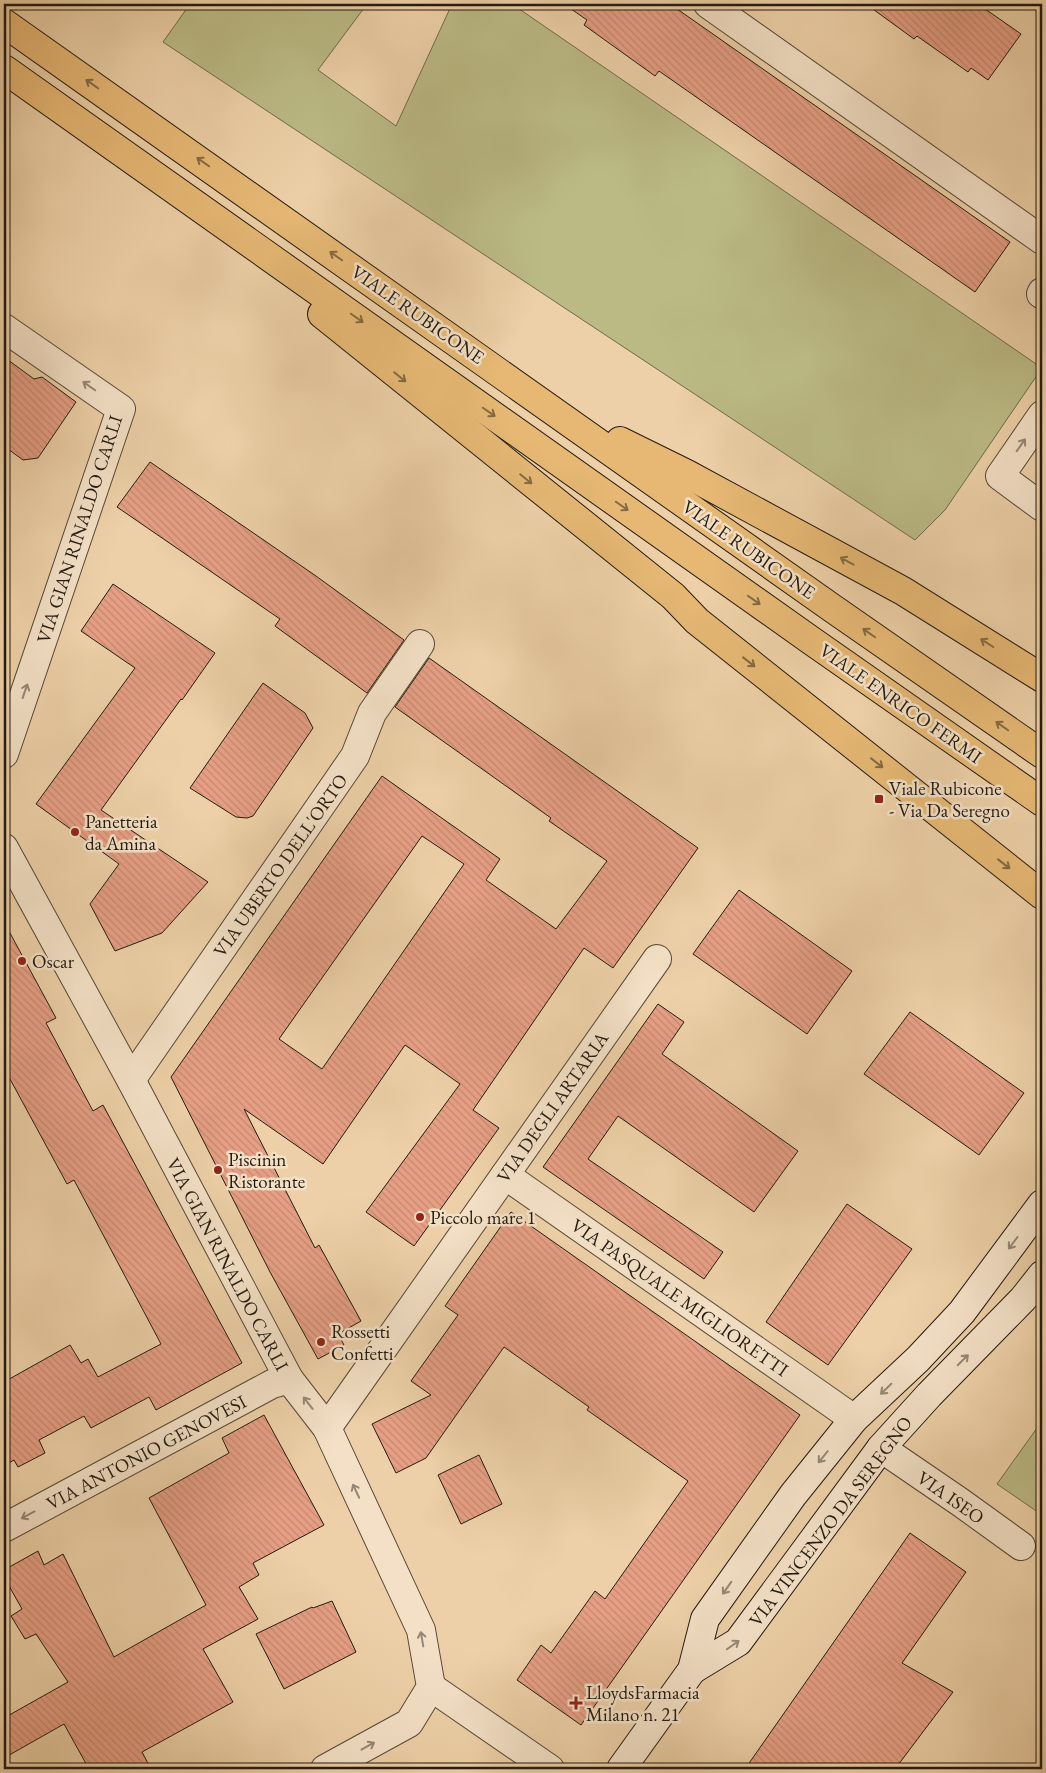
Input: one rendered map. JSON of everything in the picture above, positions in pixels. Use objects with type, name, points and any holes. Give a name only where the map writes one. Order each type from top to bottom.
[{"type":"highway","name":"VIALE RUBICONE","points":[[4,22],[832,608]]},
{"type":"highway","name":"VIALE RUBICONE","points":[[4,69],[809,639]]},
{"type":"highway","points":[[103,138],[673,596],[698,621],[1042,895]]},
{"type":"highway","points":[[547,406],[687,474],[903,591],[1042,678]]},
{"type":"highway","name":"VIALE ENRICO FERMI","points":[[832,608],[1042,754]]},
{"type":"highway","name":"VIALE ENRICO FERMI","points":[[809,639],[1042,802]]},
{"type":"street","points":[[708,4],[1042,240]]},
{"type":"street","name":"VIA GIAN RINALDO CARLI","points":[[4,328],[121,409],[4,754]]},
{"type":"street","points":[[1042,414],[1000,476],[1042,507]]},
{"type":"street","name":"VIA UBERTO DELL'ORTO","points":[[131,1080],[355,756],[372,713],[420,644]]},
{"type":"street","name":"VIA GIAN RINALDO CARLI","points":[[4,848],[131,1080],[289,1379],[327,1428],[421,1630],[431,1688]]},
{"type":"street","name":"VIA DEGLI ARTARIA","points":[[327,1428],[657,959]]},
{"type":"street","name":"VIA PASQUALE MIGLIORETTI","points":[[505,1175],[854,1419]]},
{"type":"street","name":"VIA VINCENZO DA SEREGNO","points":[[620,1769],[692,1670],[705,1619],[793,1495],[854,1419],[918,1358],[962,1312],[1042,1204]]},
{"type":"street","name":"VIA VINCENZO DA SEREGNO","points":[[692,1670],[738,1642],[880,1448],[1023,1299],[1042,1275]]},
{"type":"street","name":"VIA ANTONIO GENOVESI","points":[[4,1528],[272,1384],[289,1379]]},
{"type":"street","name":"VIA ISEO","points":[[880,1448],[1021,1546]]},
{"type":"street","points":[[325,1769],[409,1723],[431,1688],[550,1769]]},
{"type":"shaded area","points":[[190,4],[367,4],[318,70],[396,126],[452,4],[512,4],[1042,368],[945,510],[915,540],[163,42]]},
{"type":"shaded area","points":[[1042,1421],[1042,1515],[997,1484]]},
{"type":"building","points":[[564,4],[670,4],[1010,242],[975,292],[659,71],[655,76],[584,25],[587,20]]},
{"type":"building","points":[[866,4],[978,4],[1021,34],[988,80],[971,68],[968,72],[917,36],[914,39]]},
{"type":"building","points":[[4,357],[34,379],[42,377],[76,402],[38,458],[23,460],[4,446]]},
{"type":"building","points":[[150,462],[316,576],[404,640],[367,693],[275,626],[280,619],[117,507]]},
{"type":"building","points":[[113,584],[215,653],[101,810],[208,882],[162,933],[115,951],[90,904],[119,864],[36,804],[135,668],[81,631]]},
{"type":"building","points":[[429,658],[698,848],[613,968],[584,948],[473,1110],[499,1128],[414,1246],[366,1212],[460,1084],[405,1045],[323,1164],[244,1109],[315,1248],[319,1245],[361,1321],[338,1334],[344,1345],[318,1359],[270,1272],[171,1077],[382,776],[500,859],[486,880],[556,929],[607,861],[549,821],[551,818],[395,707]],"holes":[[[422,836],[464,864],[322,1069],[279,1039]]]},
{"type":"building","points":[[263,683],[305,713],[313,728],[253,816],[247,818],[236,817],[190,788]]},
{"type":"building","points":[[739,890],[852,971],[807,1034],[693,954]]},
{"type":"building","points":[[4,922],[56,1018],[46,1023],[93,1111],[103,1105],[242,1363],[156,1410],[149,1397],[91,1428],[84,1416],[39,1440],[45,1453],[18,1467],[14,1460],[4,1466],[4,1382],[70,1345],[81,1363],[88,1359],[98,1377],[161,1344],[74,1180],[67,1184],[4,1068]]},
{"type":"building","points":[[658,1004],[684,1022],[662,1054],[798,1151],[754,1212],[618,1116],[588,1159],[723,1252],[704,1279],[543,1167]]},
{"type":"building","points":[[910,1012],[1024,1093],[979,1155],[864,1074]]},
{"type":"building","points":[[847,1204],[912,1249],[828,1365],[766,1322]]},
{"type":"building","points":[[511,1212],[800,1415],[581,1725],[517,1680],[541,1645],[551,1653],[595,1591],[605,1599],[688,1481],[587,1410],[589,1407],[504,1347],[426,1458],[396,1473],[372,1424],[431,1395],[411,1381],[458,1315],[445,1306]]},
{"type":"building","points":[[264,1415],[324,1525],[253,1563],[259,1575],[239,1587],[258,1619],[203,1649],[233,1702],[142,1752],[151,1769],[89,1769],[64,1724],[4,1758],[4,1718],[68,1682],[36,1634],[25,1639],[11,1616],[22,1609],[4,1577],[4,1570],[38,1551],[44,1565],[63,1554],[114,1657],[206,1605],[149,1498],[229,1453],[222,1438]]},
{"type":"building","points":[[479,1455],[502,1504],[461,1524],[438,1475]]},
{"type":"building","points":[[910,1533],[966,1572],[902,1663],[953,1692],[895,1769],[745,1769]]},
{"type":"building","points":[[332,1601],[356,1652],[284,1689],[256,1634],[312,1607]]},
{"type":"place","name":"Viale Rubicone - Via Da Seregno","points":[[879,799]]},
{"type":"place","name":"Panetteria da Amina","points":[[75,832]]},
{"type":"place","name":"Oscar","points":[[22,961]]},
{"type":"place","name":"Piscinin Ristorante","points":[[218,1170]]},
{"type":"place","name":"Piccolo mare 1","points":[[420,1217]]},
{"type":"place","name":"Rossetti Confetti","points":[[321,1342]]},
{"type":"place","name":"LloydsFarmacia Milano n. 21","points":[[576,1703]]}]
